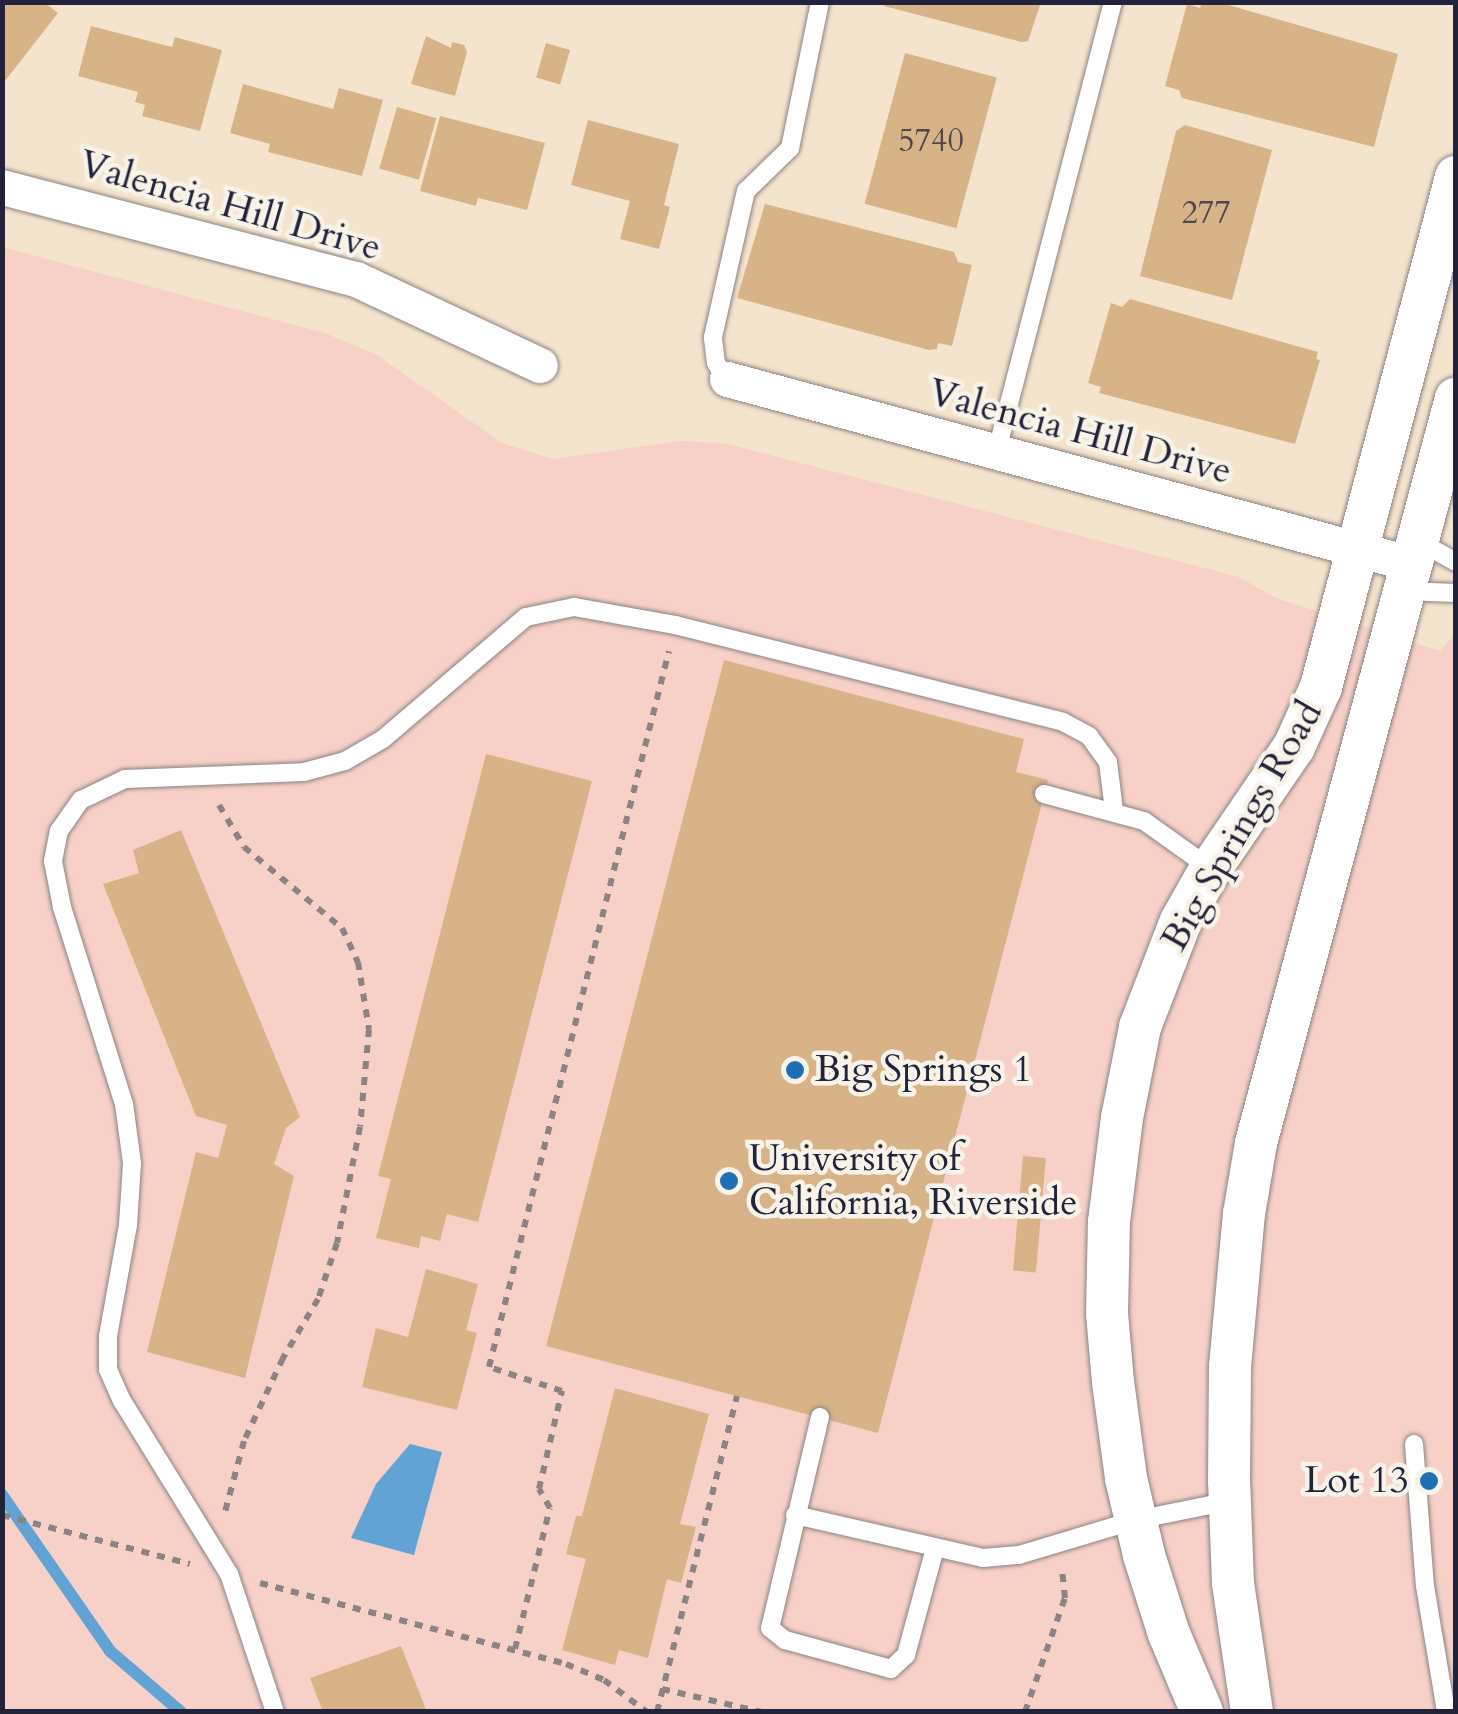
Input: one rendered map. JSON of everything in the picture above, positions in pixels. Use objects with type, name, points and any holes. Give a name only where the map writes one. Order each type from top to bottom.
[{"type":"street","name":"Big Springs Road","points":[[1202,1712],[1169,1634],[1126,1478],[1107,1314],[1112,1205],[1122,1118],[1140,1027],[1181,921],[1211,868],[1294,747],[1321,686],[1456,178]]},
{"type":"street","name":"Valencia Hill Drive","points":[[2,187],[356,280],[540,365]]},
{"type":"street","name":"Valencia Hill Drive","points":[[727,379],[1412,565]]},
{"type":"street","name":"Big Springs Road","points":[[1252,1712],[1233,1583],[1230,1501],[1230,1366],[1244,1214],[1256,1143],[1412,565],[1445,482],[1456,398]]},
{"type":"lane","points":[[727,379],[716,363],[712,337],[737,226],[746,191],[790,148],[820,2]]},
{"type":"lane","points":[[996,454],[1113,2]]},
{"type":"lane","points":[[1412,565],[1456,562]]},
{"type":"lane","points":[[1412,565],[1456,594]]},
{"type":"lane","points":[[275,1712],[228,1574],[122,1401],[108,1370],[108,1336],[128,1224],[132,1164],[124,1104],[62,907],[53,861],[59,831],[81,800],[125,779],[304,772],[345,761],[384,739],[526,617],[574,607],[675,625],[1063,722],[1090,736],[1108,762],[1114,810]]},
{"type":"lane","points":[[1044,794],[1144,821],[1211,868]]},
{"type":"lane","points":[[820,1417],[770,1628],[785,1640],[891,1668],[906,1655],[935,1548]]},
{"type":"lane","points":[[1414,1444],[1424,1586],[1446,1712]]},
{"type":"lane","points":[[795,1515],[983,1558],[1019,1556],[1136,1520],[1230,1501]]},
{"type":"path","points":[[516,1650],[550,1508],[539,1489],[562,1390],[489,1367],[675,625]]},
{"type":"path","points":[[208,775],[224,820],[244,846],[342,928],[358,962],[369,1028],[360,1127],[337,1243],[318,1299],[276,1371],[244,1441],[215,1550]]},
{"type":"path","points":[[657,1712],[737,1396]]},
{"type":"path","points":[[2,1515],[516,1650],[604,1680],[646,1712]]},
{"type":"path","points":[[1025,1712],[1065,1598],[1060,1543]]},
{"type":"path","points":[[662,1689],[762,1712]]},
{"type":"shaded area","name":"University of California, Riverside","points":[[2,247],[325,333],[377,355],[502,443],[553,459],[679,441],[724,443],[1239,577],[1276,598],[1440,651],[1455,633],[1455,1711],[3,1711]]},
{"type":"water","points":[[410,1444],[442,1452],[414,1555],[351,1538],[376,1484]]},
{"type":"building","points":[[2,2],[44,2],[58,13],[5,81]]},
{"type":"building","points":[[885,2],[1041,2],[1028,41],[1022,42],[884,6]]},
{"type":"building","points":[[1202,2],[1218,2],[1398,54],[1374,147],[1182,98],[1179,90],[1165,86],[1187,4],[1200,8]]},
{"type":"building","points":[[91,26],[172,47],[175,37],[222,50],[200,131],[142,116],[145,105],[135,102],[138,92],[78,76]]},
{"type":"building","points":[[426,36],[451,48],[452,42],[464,45],[467,52],[455,96],[411,84]]},
{"type":"building","points":[[546,43],[570,50],[560,84],[536,78]]},
{"type":"building","points":[[905,53],[997,78],[956,228],[865,204]]},
{"type":"building","points":[[243,84],[333,109],[339,88],[383,100],[362,176],[268,152],[270,144],[230,133]]},
{"type":"building","points":[[397,107],[436,118],[419,180],[379,169]]},
{"type":"building","points":[[440,116],[545,143],[527,210],[478,198],[476,206],[420,191]]},
{"type":"building","points":[[588,120],[679,144],[664,205],[670,207],[659,249],[620,239],[630,201],[571,185]]},
{"type":"building","points":[[1185,125],[1272,150],[1232,300],[1140,276],[1176,131]]},
{"type":"building","points":[[765,204],[954,252],[958,262],[972,265],[952,346],[938,343],[937,349],[929,350],[737,298]]},
{"type":"building","points":[[1130,299],[1318,352],[1316,359],[1320,360],[1295,444],[1099,393],[1101,387],[1088,383],[1111,303],[1122,307]]},
{"type":"building","name":"Big Springs 1","points":[[724,660],[1024,739],[1016,772],[1048,780],[878,1433],[546,1346]]},
{"type":"building","points":[[486,754],[592,781],[478,1222],[447,1214],[440,1241],[421,1236],[419,1248],[376,1238],[391,1179],[378,1176]]},
{"type":"building","points":[[181,830],[300,1117],[286,1128],[274,1164],[294,1176],[245,1378],[147,1352],[196,1152],[218,1158],[227,1125],[196,1116],[103,884],[139,873],[133,850]]},
{"type":"building","points":[[1023,1156],[1046,1158],[1036,1273],[1013,1271]]},
{"type":"building","points":[[426,1269],[478,1284],[466,1330],[477,1333],[457,1410],[362,1387],[376,1328],[408,1337]]},
{"type":"building","points":[[615,1388],[709,1414],[680,1524],[696,1527],[681,1583],[667,1579],[648,1658],[619,1650],[615,1665],[562,1650],[586,1559],[566,1554],[576,1516],[582,1516]]},
{"type":"building","points":[[401,1646],[427,1712],[323,1712],[310,1678]]},
{"type":"waterway","points":[[2,1495],[110,1651],[181,1712]]},
{"type":"place","name":"Big Springs 1","points":[[795,1070]]},
{"type":"place","name":"University of California, Riverside","points":[[729,1181]]},
{"type":"place","name":"Lot 13","points":[[1429,1481]]}]
